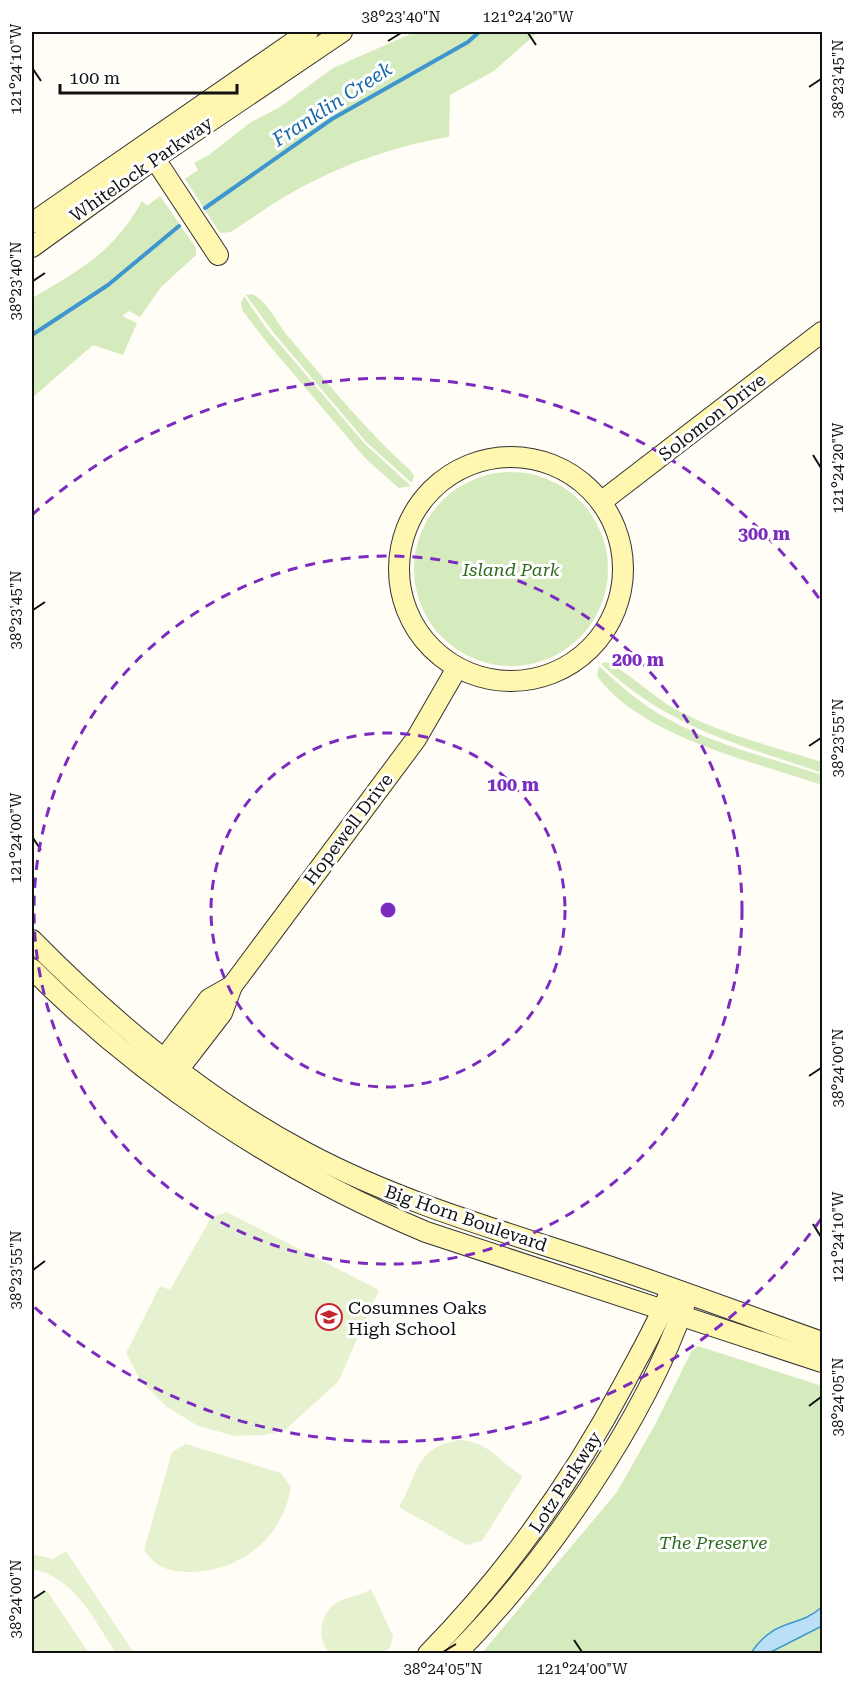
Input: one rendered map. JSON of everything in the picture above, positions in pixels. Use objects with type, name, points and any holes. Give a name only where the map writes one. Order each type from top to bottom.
[{"type":"main road","name":"Whitelock Parkway","points":[[32,247],[149,151],[308,32]]},
{"type":"main road","name":"Whitelock Parkway","points":[[32,223],[342,32]]},
{"type":"main road","points":[[149,151],[218,255]]},
{"type":"main road","name":"Solomon Drive","points":[[601,502],[822,332]]},
{"type":"main road","points":[[497,457],[522,457],[544,462],[566,471],[585,484],[601,502],[617,532],[622,548],[624,572],[621,596],[612,619],[599,639],[578,659],[550,674],[533,678],[513,681],[487,678],[457,668],[423,638],[411,618],[402,593],[400,551],[415,509],[436,483],[471,464],[497,457]]},
{"type":"main road","name":"Hopewell Drive","points":[[171,1065],[209,999],[232,986],[416,739],[457,668]]},
{"type":"main road","name":"Big Horn Boulevard","points":[[32,940],[73,983],[171,1065],[264,1128],[306,1153],[377,1188],[435,1211],[822,1342]]},
{"type":"main road","name":"Big Horn Boulevard","points":[[32,969],[63,1000],[183,1098],[254,1144],[368,1208],[426,1232],[822,1362]]},
{"type":"main road","name":"Lotz Parkway","points":[[456,1653],[537,1557],[594,1480],[625,1430],[679,1292]]},
{"type":"main road","name":"Lotz Parkway","points":[[428,1653],[480,1598],[541,1522],[672,1312]]},
{"type":"green space","points":[[415,32],[538,32],[494,71],[450,95],[449,137],[388,151],[349,165],[293,192],[231,232],[220,233],[185,179],[198,170],[194,163],[209,155],[251,122],[280,107],[333,68]]},
{"type":"green space","points":[[160,196],[196,248],[196,255],[161,287],[140,317],[129,311],[122,316],[137,323],[123,355],[93,345],[32,398],[32,298],[95,258],[120,234],[142,201],[147,206]]},
{"type":"green space","points":[[252,294],[267,306],[287,335],[362,422],[411,471],[414,476],[412,483],[367,443],[273,332],[246,295]]},
{"type":"green space","points":[[244,296],[266,328],[365,444],[411,486],[399,488],[366,459],[242,310],[241,303]]},
{"type":"green space","name":"Island Park","points":[[511,472],[539,476],[557,484],[572,494],[586,508],[604,541],[608,569],[604,597],[596,615],[586,630],[572,644],[539,662],[511,666],[483,662],[465,654],[450,644],[436,630],[418,597],[414,569],[418,541],[426,523],[436,508],[450,494],[483,476]]},
{"type":"green space","points":[[605,662],[618,668],[664,702],[688,716],[744,738],[822,762],[822,773],[705,732],[679,719],[627,686],[601,664]]},
{"type":"green space","points":[[599,666],[632,695],[668,719],[724,744],[822,775],[822,785],[701,745],[641,716],[617,697],[597,676]]},
{"type":"green space","points":[[227,1212],[379,1290],[338,1382],[285,1430],[264,1435],[235,1436],[198,1426],[167,1407],[140,1380],[126,1353],[160,1286],[170,1290],[211,1218]]},
{"type":"green space","name":"The Preserve","points":[[698,1346],[822,1386],[822,1653],[481,1654],[617,1492],[656,1423],[691,1352]]},
{"type":"green space","points":[[458,1440],[486,1448],[523,1476],[482,1541],[466,1545],[399,1507],[425,1457],[443,1444]]},
{"type":"green space","points":[[186,1444],[281,1473],[291,1487],[279,1521],[269,1536],[243,1558],[210,1570],[191,1572],[170,1570],[158,1565],[144,1550],[172,1452]]},
{"type":"green space","points":[[66,1551],[134,1653],[116,1653],[91,1614],[72,1590],[47,1574],[32,1569],[32,1554],[53,1559]]},
{"type":"green space","points":[[371,1589],[393,1636],[390,1648],[380,1653],[330,1653],[325,1647],[321,1633],[328,1611],[340,1601]]},
{"type":"green space","points":[[47,1591],[89,1653],[32,1653],[32,1601]]},
{"type":"water","points":[[822,1607],[822,1626],[769,1653],[751,1653],[777,1628],[813,1614]]},
{"type":"waterway","name":"Franklin Creek","points":[[205,208],[332,119],[468,42],[479,32]]},
{"type":"waterway","name":"Franklin Creek","points":[[32,335],[108,285],[179,226]]},
{"type":"place","name":"Cosumnes Oaks High School","points":[[329,1317]]}]
